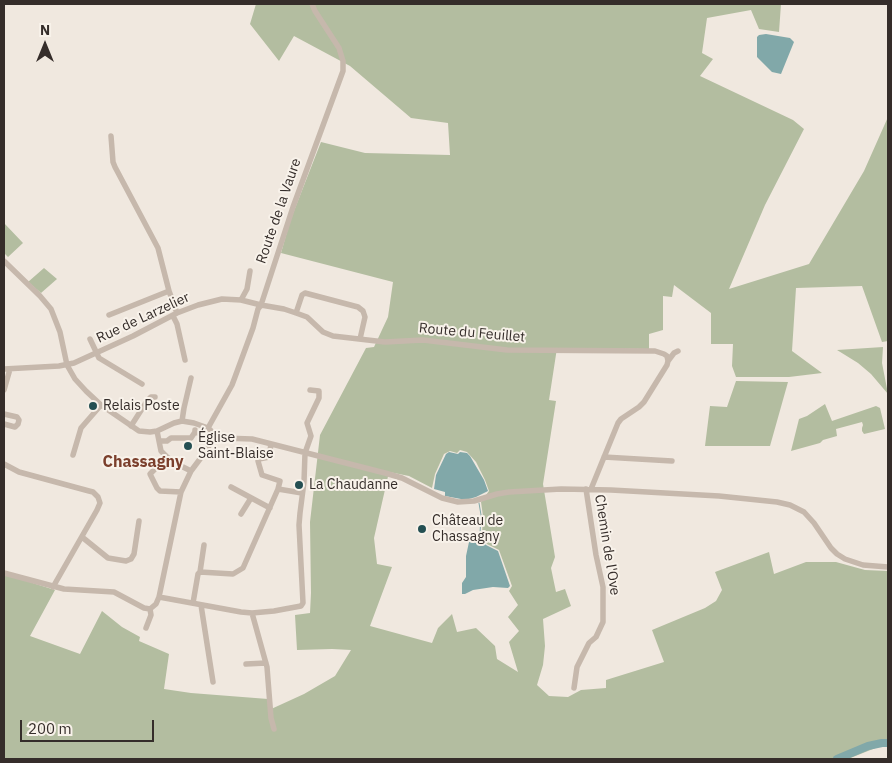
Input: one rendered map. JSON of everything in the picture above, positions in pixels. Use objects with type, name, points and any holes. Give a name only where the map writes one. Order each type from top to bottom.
[{"type":"street","name":"Route de la Vaure","points":[[208,428],[232,385],[344,67],[344,61],[339,48],[312,4]]},
{"type":"street","points":[[111,136],[115,167],[158,248],[175,314],[184,360]]},
{"type":"street","points":[[4,261],[51,309],[60,332],[67,365],[74,379],[100,404],[139,431],[157,431],[182,421],[194,423],[208,428],[222,438],[250,438],[402,478],[442,498],[458,502],[474,501],[509,492],[588,489],[719,496],[755,499],[790,505],[804,512],[831,548],[845,560],[863,565],[888,567]]},
{"type":"street","points":[[241,300],[246,289],[250,271]]},
{"type":"street","points":[[109,315],[169,291]]},
{"type":"street","points":[[296,313],[302,294],[305,293],[358,307],[363,311],[365,317],[360,339]]},
{"type":"street","name":"Rue de Larzelier","points":[[7,369],[74,363],[97,354],[175,314],[222,299],[241,300],[296,313]]},
{"type":"street","name":"Route du Feuillet","points":[[296,313],[307,318],[328,335],[385,342],[423,340],[507,350],[678,351],[668,361]]},
{"type":"street","points":[[90,340],[99,358],[142,384]]},
{"type":"street","points":[[588,489],[618,423],[644,402],[667,365],[667,356],[660,352]]},
{"type":"street","points":[[4,390],[7,369]]},
{"type":"street","points":[[182,421],[191,378]]},
{"type":"street","points":[[159,597],[252,613],[302,606],[299,525],[305,453],[311,436],[306,423],[320,398],[320,391],[310,390]]},
{"type":"street","points":[[131,426],[147,401],[151,397],[155,397]]},
{"type":"street","points":[[73,455],[81,428],[100,404]]},
{"type":"street","points":[[4,414],[17,417],[19,420],[15,427],[4,424]]},
{"type":"street","points":[[159,440],[191,438],[195,432],[194,423]]},
{"type":"street","points":[[157,431],[161,451],[175,463],[191,471]]},
{"type":"street","points":[[195,432],[206,434]]},
{"type":"street","points":[[4,573],[69,590],[114,592],[144,608],[150,609],[156,604],[159,597],[181,492],[191,471],[216,435]]},
{"type":"street","points":[[200,572],[233,574],[243,568],[278,489],[280,480],[262,475],[258,461],[259,459],[269,457],[271,444]]},
{"type":"street","points":[[167,457],[150,474],[160,491],[181,492]]},
{"type":"street","points":[[604,457],[672,462]]},
{"type":"street","points":[[4,464],[19,472],[97,494],[99,506],[53,587]]},
{"type":"street","points":[[231,487],[270,508]]},
{"type":"street","points":[[278,489],[302,493]]},
{"type":"street","name":"Chemin de l'Ove","points":[[574,688],[577,666],[589,643],[596,637],[604,622],[603,587],[596,556],[588,489]]},
{"type":"street","points":[[241,514],[251,498]]},
{"type":"street","points":[[82,537],[108,558],[126,561],[131,559],[134,554],[138,521]]},
{"type":"street","points":[[193,603],[204,545]]},
{"type":"street","points":[[201,605],[213,682]]},
{"type":"street","points":[[146,628],[151,615],[150,609]]},
{"type":"street","points":[[252,613],[266,663],[271,718],[274,729]]},
{"type":"street","points":[[246,664],[266,663]]},
{"type":"green space","points":[[256,4],[781,4],[779,32],[759,29],[751,10],[707,18],[702,53],[713,59],[700,76],[793,120],[804,129],[765,205],[729,289],[809,264],[864,171],[888,117],[888,341],[882,342],[862,286],[796,288],[792,351],[822,373],[789,377],[736,377],[732,366],[733,344],[711,344],[711,313],[674,285],[672,297],[663,296],[663,330],[649,334],[649,349],[557,348],[549,400],[556,401],[543,484],[555,557],[551,568],[556,592],[565,589],[571,606],[543,619],[545,646],[543,665],[537,685],[549,696],[568,697],[581,690],[606,688],[606,680],[664,662],[652,630],[705,608],[716,601],[722,590],[715,572],[769,552],[774,574],[806,562],[836,562],[865,570],[888,571],[888,743],[848,759],[4,759],[4,574],[55,590],[30,636],[80,654],[102,611],[122,627],[140,637],[139,641],[169,654],[164,689],[268,699],[269,710],[304,694],[335,676],[351,650],[297,650],[295,615],[310,613],[310,522],[320,435],[366,348],[374,347],[388,317],[393,282],[281,253],[290,221],[321,142],[365,153],[450,155],[448,123],[411,118],[350,66],[294,36],[279,61],[250,24]],"holes":[[[460,450],[467,452],[476,462],[489,491],[481,502],[483,516],[482,534],[487,544],[499,550],[512,586],[509,591],[518,605],[508,617],[519,631],[509,642],[518,672],[497,659],[495,646],[476,628],[457,632],[452,614],[438,628],[432,643],[370,626],[392,567],[377,564],[374,538],[389,472],[409,476],[432,488],[435,474],[444,454],[450,451],[457,453]]]},
{"type":"green space","points":[[4,223],[23,243],[8,257],[4,253]]},
{"type":"green space","points":[[44,268],[57,279],[41,293],[28,282]]},
{"type":"green space","points":[[883,347],[882,363],[888,394],[871,374],[837,350]]},
{"type":"green space","points":[[736,381],[788,382],[770,446],[705,446],[710,406],[727,407]]},
{"type":"green space","points":[[825,404],[832,421],[876,406],[880,408],[885,429],[864,434],[862,422],[836,429],[837,436],[823,440],[820,443],[791,451],[799,419]]},
{"type":"water","points":[[766,34],[790,38],[794,42],[781,74],[772,72],[757,57],[757,37]]},
{"type":"water","points":[[449,452],[467,453],[470,456],[488,491],[476,497],[461,499],[445,496],[445,492],[434,489],[436,475],[446,454]]},
{"type":"water","points":[[477,533],[480,534],[486,545],[498,551],[510,586],[508,588],[493,587],[462,594],[462,583],[466,577],[466,556],[469,542]]},
{"type":"waterway","points":[[479,503],[481,515],[480,534]]},
{"type":"waterway","points":[[837,759],[868,746],[888,743]]},
{"type":"place","name":"Relais Poste","points":[[93,406]]},
{"type":"place","name":"Église Saint-Blaise","points":[[188,446]]},
{"type":"place","name":"La Chaudanne","points":[[299,485]]},
{"type":"place","name":"Château de Chassagny","points":[[422,529]]},
{"type":"district","name":"Chassagny","points":[[143,462]]}]
